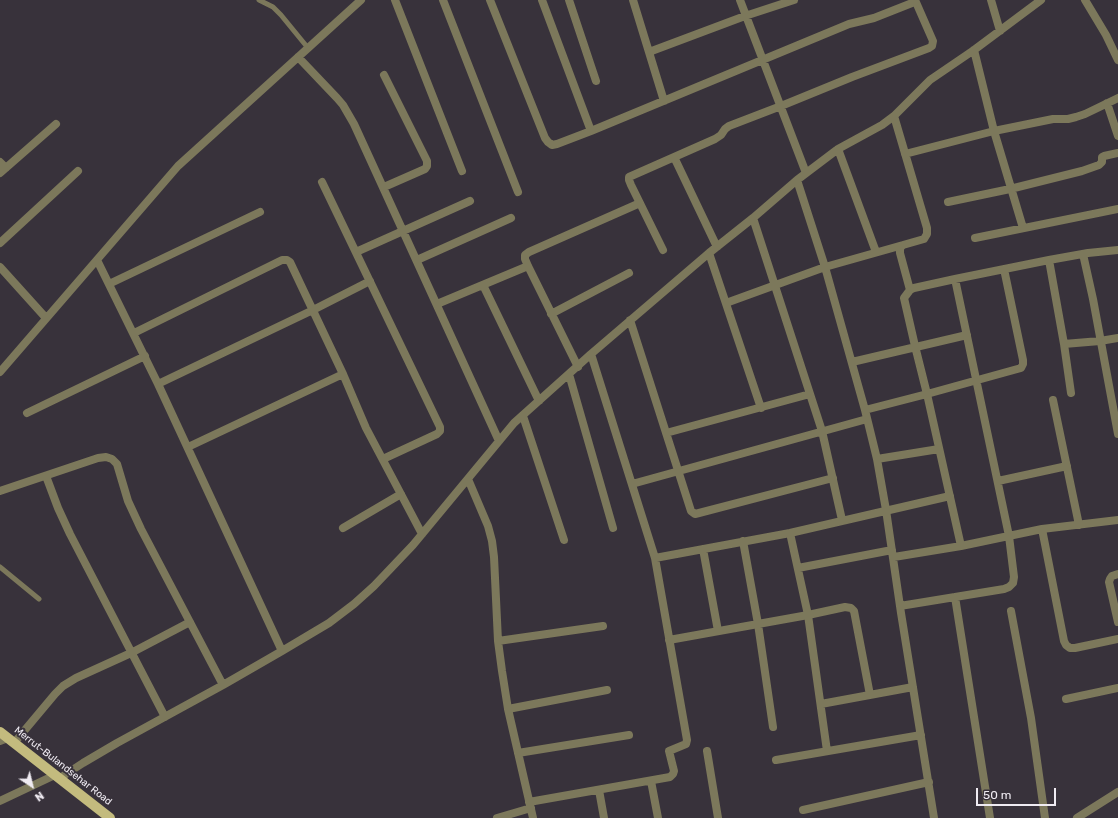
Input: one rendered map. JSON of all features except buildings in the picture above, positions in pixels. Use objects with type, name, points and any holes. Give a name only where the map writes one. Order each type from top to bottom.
[{"type":"main road","name":"Merrut-Bulandsehar Road","points":[[6,739],[110,818]]},
{"type":"street","points":[[0,372],[178,166],[361,0]]},
{"type":"street","points":[[395,0],[462,172]]},
{"type":"street","points":[[443,0],[518,192]]},
{"type":"street","points":[[490,0],[542,131],[548,142],[552,145],[591,131],[849,24],[874,18],[912,3],[915,0],[933,40],[932,46],[923,51],[852,77],[726,127],[722,135],[715,139],[629,177],[629,180],[662,250]]},
{"type":"street","points":[[542,0],[591,131]]},
{"type":"street","points":[[569,0],[596,81]]},
{"type":"street","points":[[633,0],[664,101]]},
{"type":"street","points":[[740,0],[806,173]]},
{"type":"street","points":[[649,52],[794,0]]},
{"type":"street","points":[[991,0],[1000,31]]},
{"type":"street","points":[[0,801],[58,777],[282,651],[329,623],[354,604],[374,586],[422,534],[514,423],[591,354],[797,180],[838,149],[894,116],[924,84],[974,50],[1041,0]]},
{"type":"street","points":[[1085,0],[1106,35],[1118,60]]},
{"type":"street","points":[[974,50],[994,131],[1022,228]]},
{"type":"street","points":[[298,57],[343,105],[354,124],[438,304],[499,441]]},
{"type":"street","points":[[384,75],[427,161],[428,166],[425,169],[384,187]]},
{"type":"street","points":[[905,154],[994,131],[1053,119],[1068,119],[1076,117],[1118,98]]},
{"type":"street","points":[[1107,103],[1118,136]]},
{"type":"street","points":[[726,303],[774,284],[825,267],[924,239],[927,234],[927,228],[894,116]]},
{"type":"street","points":[[2,168],[56,124]]},
{"type":"street","points":[[838,149],[876,252]]},
{"type":"street","points":[[948,202],[1010,189],[1094,167],[1101,164],[1102,157],[1118,153]]},
{"type":"street","points":[[674,157],[716,247]]},
{"type":"street","points":[[0,243],[78,171]]},
{"type":"street","points":[[797,180],[825,267],[852,362],[877,459],[934,818]]},
{"type":"street","points":[[322,182],[440,427],[440,431],[437,434],[383,459]]},
{"type":"street","points":[[356,252],[470,201]]},
{"type":"street","points":[[578,366],[528,266],[525,255],[640,203]]},
{"type":"street","points":[[975,238],[1118,209]]},
{"type":"street","points":[[109,284],[260,212]]},
{"type":"street","points":[[417,260],[511,218]]},
{"type":"street","points":[[753,218],[822,431],[842,520]]},
{"type":"street","points":[[903,245],[900,248],[900,253],[910,290]]},
{"type":"street","points":[[961,546],[928,394],[904,298],[910,290],[955,279],[1049,260],[1118,250]]},
{"type":"street","points":[[709,253],[761,408]]},
{"type":"street","points":[[1083,254],[1093,299],[1118,434]]},
{"type":"street","points":[[97,260],[145,356],[282,651]]},
{"type":"street","points":[[134,333],[282,260],[288,260],[292,265],[343,374],[360,414],[422,534]]},
{"type":"street","points":[[1049,260],[1071,393]]},
{"type":"street","points":[[438,304],[528,266]]},
{"type":"street","points":[[0,267],[3,276],[46,318]]},
{"type":"street","points":[[865,410],[1021,368],[1023,364],[1004,269]]},
{"type":"street","points":[[551,314],[629,273]]},
{"type":"street","points":[[900,606],[1004,589],[1013,583],[1014,577],[1009,536],[955,279]]},
{"type":"street","points":[[158,384],[370,281]]},
{"type":"street","points":[[483,285],[539,401]]},
{"type":"street","points":[[630,320],[691,511],[695,514],[833,478]]},
{"type":"street","points":[[852,362],[967,335]]},
{"type":"street","points":[[1064,344],[1118,338]]},
{"type":"street","points":[[497,818],[530,805],[670,777],[674,771],[669,751],[686,744],[655,558],[591,354]]},
{"type":"street","points":[[27,413],[145,356]]},
{"type":"street","points":[[188,447],[343,374]]},
{"type":"street","points":[[569,374],[613,528]]},
{"type":"street","points":[[666,433],[810,394]]},
{"type":"street","points":[[1053,400],[1079,525]]},
{"type":"street","points":[[523,416],[564,540]]},
{"type":"street","points":[[632,484],[867,418]]},
{"type":"street","points":[[877,459],[940,450]]},
{"type":"street","points":[[0,491],[98,458],[106,457],[112,459],[117,464],[128,501],[134,515],[223,685]]},
{"type":"street","points":[[998,481],[1067,466]]},
{"type":"street","points":[[46,476],[67,528],[165,717]]},
{"type":"street","points":[[468,479],[488,526],[492,541],[498,641],[508,709],[533,818]]},
{"type":"street","points":[[343,528],[401,494]]},
{"type":"street","points":[[655,558],[790,533],[950,496]]},
{"type":"street","points":[[798,568],[961,546],[1042,529],[1118,520]]},
{"type":"street","points":[[1042,529],[1062,633],[1066,646],[1075,648],[1118,639]]},
{"type":"street","points":[[790,533],[808,615],[828,751]]},
{"type":"street","points":[[743,542],[758,624],[773,728]]},
{"type":"street","points":[[703,549],[718,631]]},
{"type":"street","points":[[1118,574],[1112,576],[1109,582],[1118,622]]},
{"type":"street","points":[[955,597],[990,818]]},
{"type":"street","points":[[669,640],[844,607],[851,608],[854,611],[870,695]]},
{"type":"street","points":[[1010,611],[1031,718],[1045,818]]},
{"type":"street","points":[[6,739],[63,686],[76,678],[131,653],[190,622]]},
{"type":"street","points":[[498,641],[603,626]]},
{"type":"street","points":[[821,704],[913,687]]},
{"type":"street","points":[[1066,698],[1118,688]]},
{"type":"street","points":[[508,709],[607,690]]},
{"type":"street","points":[[518,754],[629,735]]},
{"type":"street","points":[[776,760],[921,735]]},
{"type":"street","points":[[707,751],[718,818]]},
{"type":"street","points":[[651,781],[658,818]]},
{"type":"street","points":[[803,810],[929,782]]},
{"type":"street","points":[[599,790],[604,818]]},
{"type":"street","points":[[1077,818],[1118,792]]},
{"type":"lane","points":[[260,0],[281,15],[308,48]]},
{"type":"lane","points":[[0,567],[39,599]]}]
